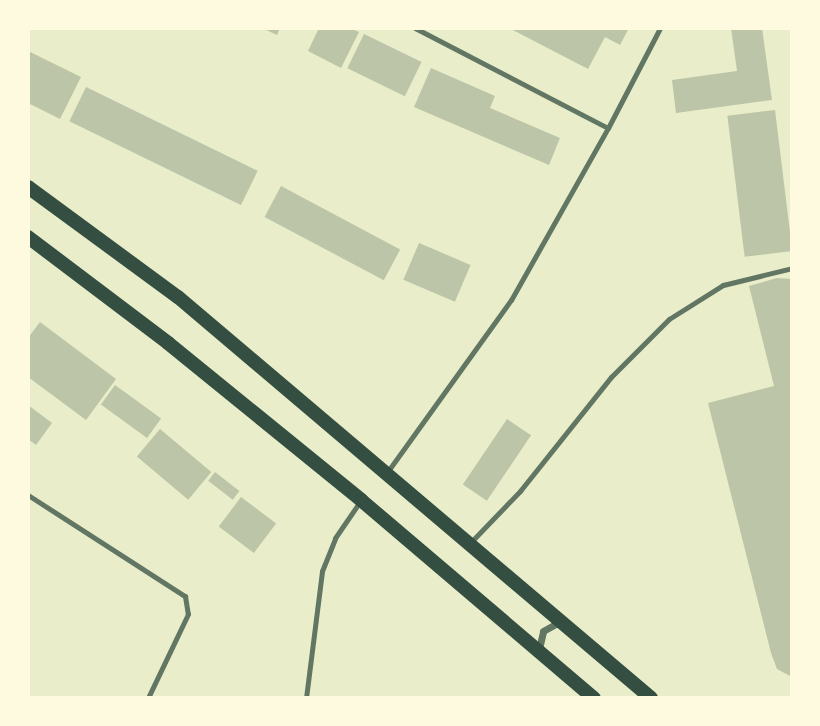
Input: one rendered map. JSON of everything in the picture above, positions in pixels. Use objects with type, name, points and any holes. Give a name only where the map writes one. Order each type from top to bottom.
[{"type":"main road","points":[[28,187],[178,297],[651,698]]},
{"type":"main road","points":[[28,237],[168,342],[361,500],[594,698]]},
{"type":"street","points":[[539,651],[543,631],[553,624],[563,622]]},
{"type":"lane","points":[[415,28],[608,128]]},
{"type":"lane","points":[[386,474],[511,300],[608,128],[660,28]]},
{"type":"lane","points":[[469,544],[520,491],[611,377],[669,319],[723,285],[792,268]]},
{"type":"lane","points":[[28,495],[185,596],[188,614],[148,698]]},
{"type":"lane","points":[[306,698],[322,571],[335,538],[361,500]]},
{"type":"building","points":[[262,28],[280,28],[277,35]]},
{"type":"building","points":[[319,28],[350,28],[359,32],[341,68],[308,51]]},
{"type":"building","points":[[509,28],[629,28],[620,45],[605,37],[588,69]]},
{"type":"building","points":[[731,28],[762,28],[772,100],[676,113],[672,80],[737,71]]},
{"type":"building","points":[[364,34],[422,62],[405,96],[347,68]]},
{"type":"building","points":[[28,51],[81,77],[60,119],[28,103]]},
{"type":"building","points":[[431,68],[495,96],[490,108],[560,138],[549,165],[414,107]]},
{"type":"building","points":[[86,87],[258,171],[241,205],[69,121]]},
{"type":"building","points":[[775,110],[792,251],[745,257],[727,116]]},
{"type":"building","points":[[281,186],[400,249],[384,280],[265,217]]},
{"type":"building","points":[[419,243],[471,265],[455,302],[403,280]]},
{"type":"building","points":[[777,278],[792,279],[792,677],[777,669],[771,653],[708,403],[774,386],[749,286]]},
{"type":"building","points":[[40,322],[116,379],[86,420],[28,377],[28,338]]},
{"type":"building","points":[[115,385],[161,419],[147,438],[101,404]]},
{"type":"building","points":[[28,405],[52,423],[36,445],[28,439]]},
{"type":"building","points":[[507,419],[531,435],[487,501],[463,484]]},
{"type":"building","points":[[160,429],[211,472],[188,500],[137,457]]},
{"type":"building","points":[[215,472],[239,491],[233,500],[208,481]]},
{"type":"building","points":[[241,497],[276,523],[254,553],[219,527]]}]
